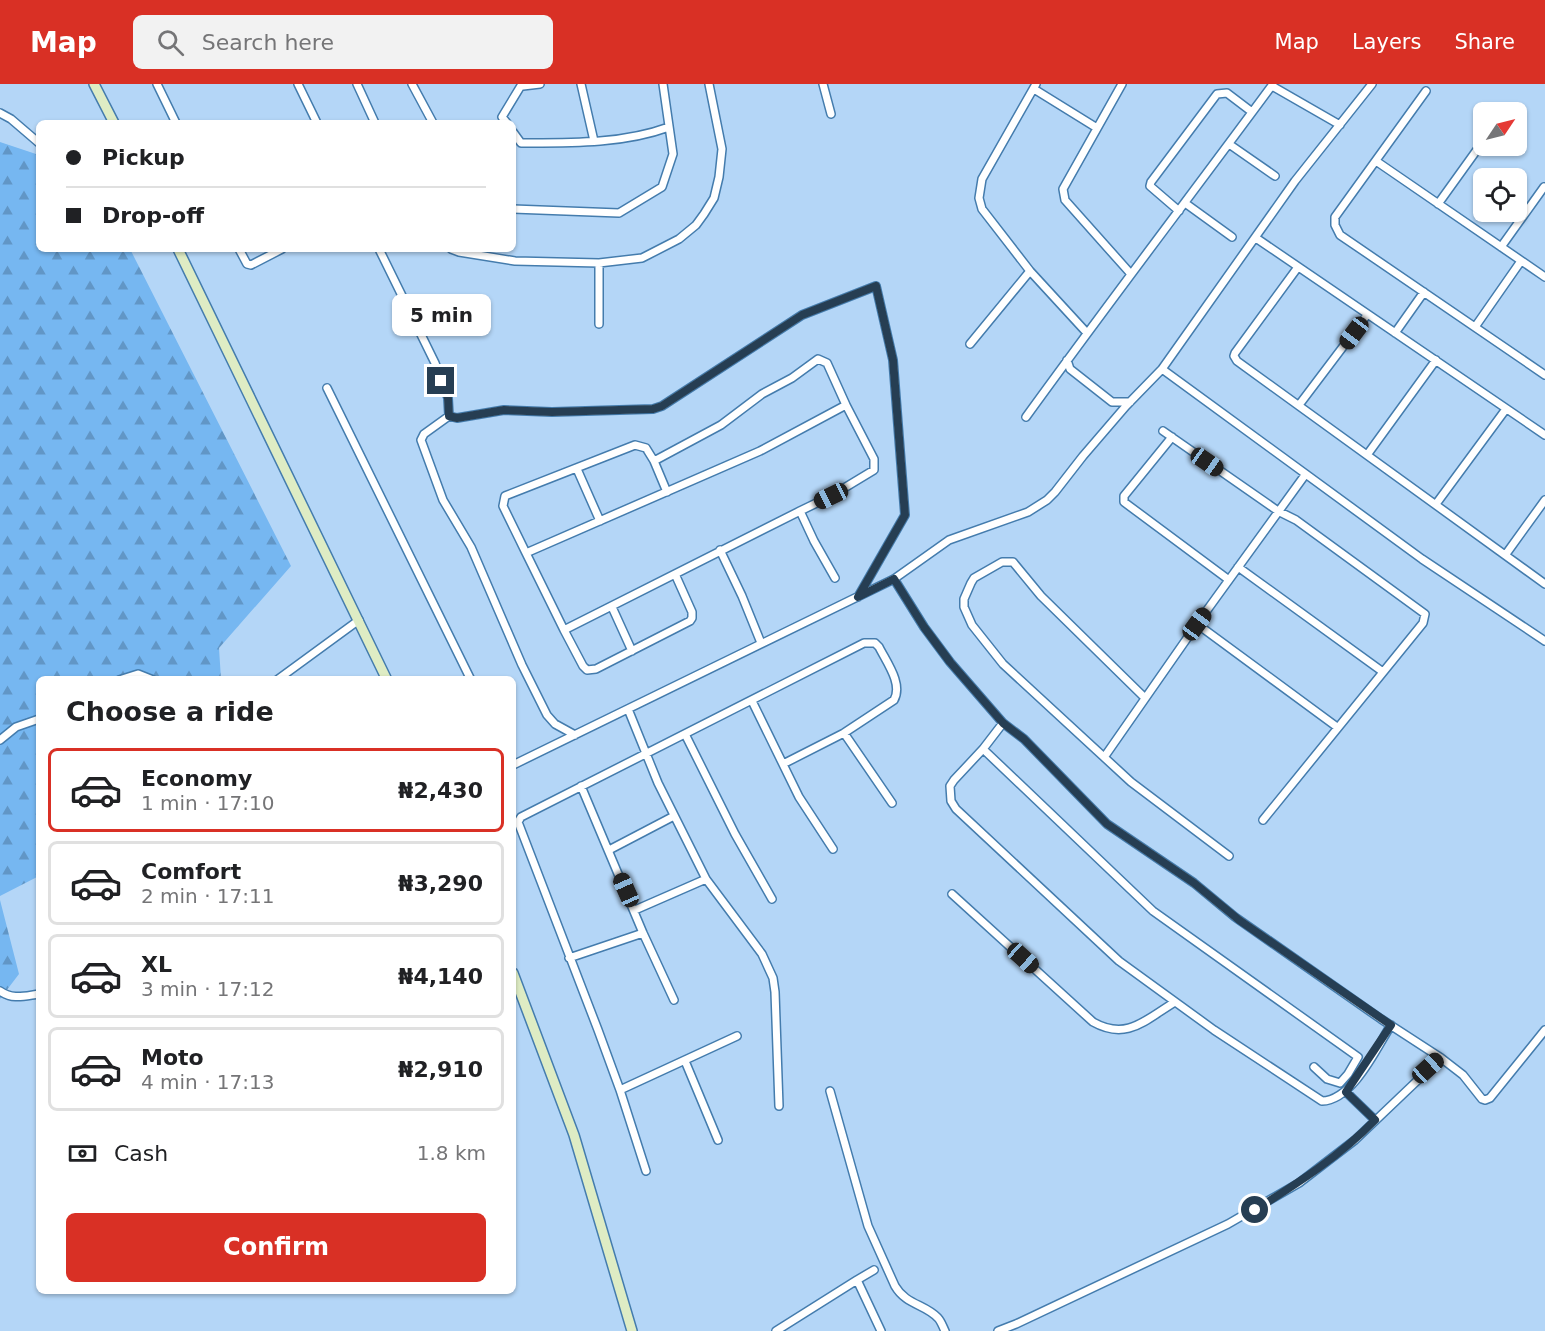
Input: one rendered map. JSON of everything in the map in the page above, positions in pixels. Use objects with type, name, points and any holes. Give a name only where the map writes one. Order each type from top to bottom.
[{"type":"main road","points":[[94,84],[112,120]]},
{"type":"main road","points":[[179,252],[385,676]]},
{"type":"main road","points":[[516,982],[574,1135],[632,1331]]},
{"type":"street","points":[[157,84],[175,120]]},
{"type":"street","points":[[298,84],[316,120]]},
{"type":"street","points":[[357,84],[374,120]]},
{"type":"street","points":[[412,84],[431,120]]},
{"type":"street","points":[[504,120],[502,117],[522,85],[540,84]]},
{"type":"street","points":[[581,84],[594,141]]},
{"type":"street","points":[[516,209],[618,213],[662,187],[673,154],[663,84]]},
{"type":"street","points":[[459,252],[515,261],[599,263],[642,258],[680,239],[696,225],[709,206],[714,198],[719,177],[722,149],[709,84]]},
{"type":"street","points":[[823,84],[831,114]]},
{"type":"street","points":[[1122,84],[1063,189],[1063,194],[1065,200],[1130,273]]},
{"type":"street","points":[[516,764],[894,579],[949,540],[1031,510],[1056,492],[1083,456],[1161,369],[1295,181],[1372,84]]},
{"type":"street","points":[[1026,417],[1130,273],[1272,85],[1340,125]]},
{"type":"street","points":[[1087,333],[1030,271],[982,209],[979,198],[982,179],[1035,86],[1098,128]]},
{"type":"street","points":[[1426,90],[1335,217],[1335,225],[1340,235],[1545,375]]},
{"type":"street","points":[[1179,211],[1150,186],[1164,164],[1217,94],[1227,93],[1252,112]]},
{"type":"street","points":[[0,113],[11,119],[36,140]]},
{"type":"street","points":[[516,136],[521,143],[594,141],[651,134],[669,127]]},
{"type":"street","points":[[1229,144],[1275,176]]},
{"type":"street","points":[[1438,204],[1473,155]]},
{"type":"street","points":[[1376,161],[1545,277]]},
{"type":"street","points":[[1501,247],[1544,187]]},
{"type":"street","points":[[1185,203],[1232,237]]},
{"type":"street","points":[[1256,238],[1506,409],[1544,431]]},
{"type":"street","points":[[241,252],[247,264],[251,265],[276,252]]},
{"type":"street","points":[[380,252],[435,363],[448,398],[449,416]]},
{"type":"street","points":[[1475,327],[1521,261]]},
{"type":"street","points":[[599,263],[599,324]]},
{"type":"street","points":[[1298,267],[1234,356],[1237,361],[1545,584]]},
{"type":"street","points":[[970,344],[1030,271]]},
{"type":"street","points":[[574,735],[555,724],[547,716],[471,547],[443,500],[421,440],[424,434],[449,416],[457,418],[504,410],[552,412],[653,409],[662,406],[802,315],[876,286],[893,360],[905,515],[858,597]]},
{"type":"street","points":[[1395,333],[1424,292]]},
{"type":"street","points":[[1299,405],[1367,315]]},
{"type":"street","points":[[564,630],[831,496],[874,470],[874,459],[827,363],[818,359],[792,378],[762,394],[721,425],[654,461]]},
{"type":"street","points":[[1067,360],[1070,369],[1112,402],[1130,402]]},
{"type":"street","points":[[1367,455],[1436,360]]},
{"type":"street","points":[[1161,369],[1422,559],[1545,641]]},
{"type":"street","points":[[327,388],[469,676]]},
{"type":"street","points":[[526,553],[760,451],[846,405]]},
{"type":"street","points":[[1436,504],[1506,409]]},
{"type":"street","points":[[1163,431],[1278,511],[1296,520],[1425,614],[1423,623],[1263,820]]},
{"type":"street","points":[[1172,437],[1124,496],[1124,502],[1229,580]]},
{"type":"street","points":[[667,492],[646,448],[635,445],[505,496],[503,506],[564,630],[587,670],[596,669],[687,624],[692,618],[692,612],[675,574]]},
{"type":"street","points":[[577,469],[600,521]]},
{"type":"street","points":[[1105,756],[1305,475]]},
{"type":"street","points":[[1506,554],[1545,500]]},
{"type":"street","points":[[800,510],[835,578]]},
{"type":"street","points":[[720,550],[761,643]]},
{"type":"street","points":[[1145,698],[1041,596],[1013,562],[1002,562],[974,578],[964,599],[964,607],[972,625],[1003,664],[1138,788],[1229,855]]},
{"type":"street","points":[[1238,567],[1383,672]]},
{"type":"street","points":[[894,579],[924,627],[950,662],[1003,723],[1024,739],[1107,824],[1194,883],[1239,920],[1441,1058],[1463,1075],[1485,1100],[1545,1030]]},
{"type":"street","points":[[612,607],[632,651]]},
{"type":"street","points":[[283,676],[359,620]]},
{"type":"street","points":[[1197,624],[1337,727]]},
{"type":"street","points":[[646,1170],[620,1090],[518,822],[521,817],[864,643],[872,642],[879,647],[897,685],[897,696],[890,704],[844,733],[783,764]]},
{"type":"street","points":[[752,701],[803,805],[833,849]]},
{"type":"street","points":[[628,709],[645,754],[706,879],[762,954],[773,978],[779,1106]]},
{"type":"street","points":[[0,740],[16,727],[36,720]]},
{"type":"street","points":[[1003,723],[954,780],[950,786],[951,801],[956,809],[1119,961],[1175,1002],[1322,1101],[1329,1101],[1346,1092],[1391,1025]]},
{"type":"street","points":[[844,733],[892,803]]},
{"type":"street","points":[[685,734],[735,834],[772,899]]},
{"type":"street","points":[[983,749],[1153,911],[1358,1057],[1352,1069],[1340,1083],[1328,1079],[1314,1067]]},
{"type":"street","points":[[581,786],[643,933],[675,1000]]},
{"type":"street","points":[[609,849],[674,816]]},
{"type":"street","points":[[635,910],[706,879]]},
{"type":"street","points":[[952,894],[1093,1022],[1102,1027],[1128,1030],[1175,1002]]},
{"type":"street","points":[[569,958],[643,933]]},
{"type":"street","points":[[0,991],[16,998],[36,995]]},
{"type":"street","points":[[620,1090],[737,1036]]},
{"type":"street","points":[[998,1331],[1242,1217],[1308,1177],[1355,1140],[1441,1058]]},
{"type":"street","points":[[685,1061],[718,1140]]},
{"type":"street","points":[[830,1091],[868,1226],[895,1286],[908,1301],[938,1318],[945,1331]]},
{"type":"street","points":[[1346,1092],[1375,1120]]},
{"type":"street","points":[[776,1331],[874,1270]]},
{"type":"street","points":[[857,1280],[881,1331]]},
{"type":"green space","points":[[0,142],[36,154],[36,252],[132,252],[291,566],[219,648],[221,676],[36,676],[36,878],[0,896]]},
{"type":"green space","points":[[0,900],[19,974],[0,999]]},
{"type":"route","points":[[441,381],[448,398],[449,416],[457,418],[504,410],[552,412],[653,409],[662,406],[802,315],[876,286],[893,360],[905,515],[858,597],[894,579],[924,627],[950,662],[1003,723],[1024,739],[1107,824],[1194,883],[1239,920],[1391,1025],[1346,1092],[1375,1120],[1355,1140],[1308,1177],[1255,1210]]}]
